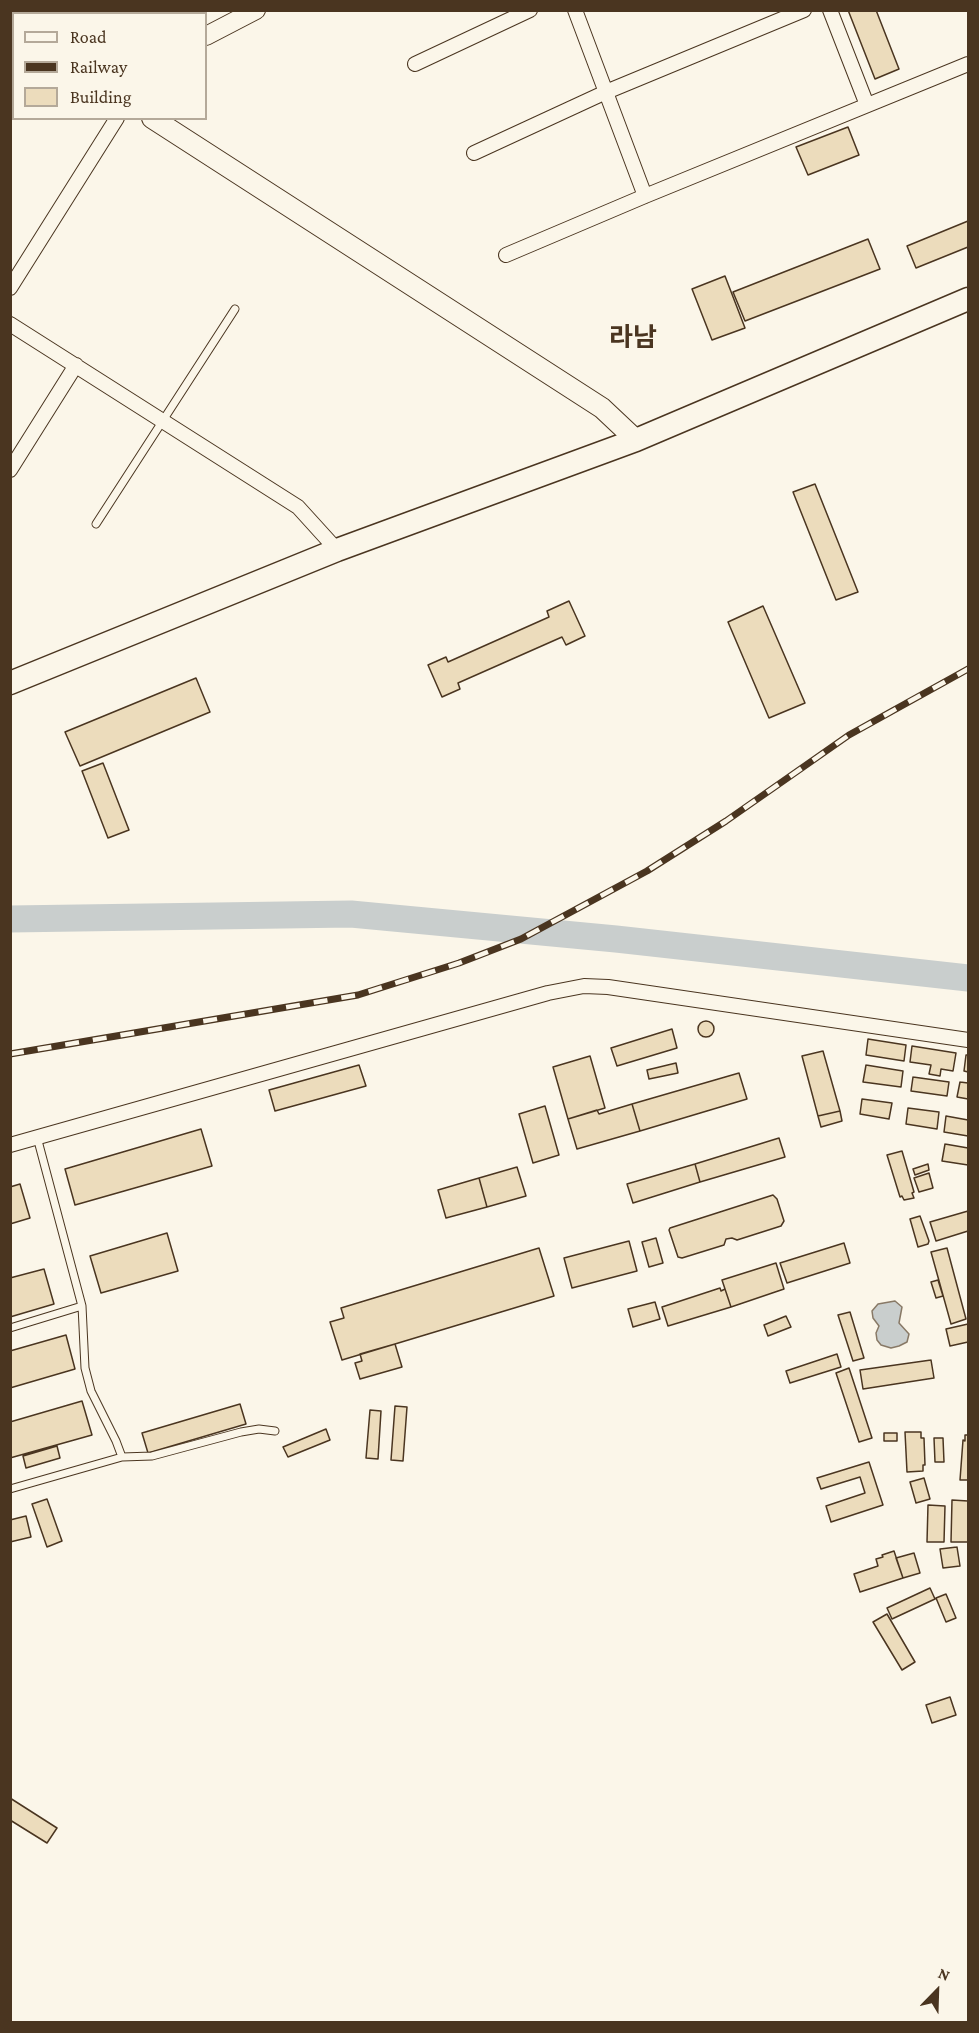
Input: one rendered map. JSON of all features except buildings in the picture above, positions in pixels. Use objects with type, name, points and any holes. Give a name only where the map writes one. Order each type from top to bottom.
[{"type":"highway","points":[[10,683],[337,550],[636,440],[969,299]]},
{"type":"main road","points":[[155,120],[602,408],[636,440]]},
{"type":"street","points":[[207,35],[256,10]]},
{"type":"street","points":[[415,64],[530,10]]},
{"type":"street","points":[[575,10],[645,196]]},
{"type":"street","points":[[474,153],[606,92],[804,10]]},
{"type":"street","points":[[830,10],[867,105]]},
{"type":"street","points":[[506,255],[969,64]]},
{"type":"street","points":[[10,288],[116,120]]},
{"type":"street","points":[[10,324],[298,507],[337,550]]},
{"type":"street","points":[[10,470],[76,365]]},
{"type":"street","points":[[10,1145],[537,996],[584,986],[608,987],[969,1040]]},
{"type":"lane","points":[[96,524],[235,309]]},
{"type":"lane","points":[[38,1137],[82,1306],[85,1368],[91,1391],[122,1457]]},
{"type":"lane","points":[[10,1328],[82,1306]]},
{"type":"lane","points":[[10,1489],[122,1457],[152,1456],[241,1432],[259,1429],[275,1431]]},
{"type":"shaded area","points":[[895,1301],[902,1307],[899,1323],[909,1334],[907,1342],[891,1348],[881,1345],[877,1340],[876,1333],[879,1326],[873,1318],[872,1311],[878,1304]]},
{"type":"waterway","points":[[10,919],[351,914],[616,939],[968,978]]},
{"type":"railway","points":[[10,1054],[358,995],[459,963],[521,939],[647,871],[726,821],[849,735],[968,669]]},
{"type":"district","name":"라남","points":[[633,338]]}]
